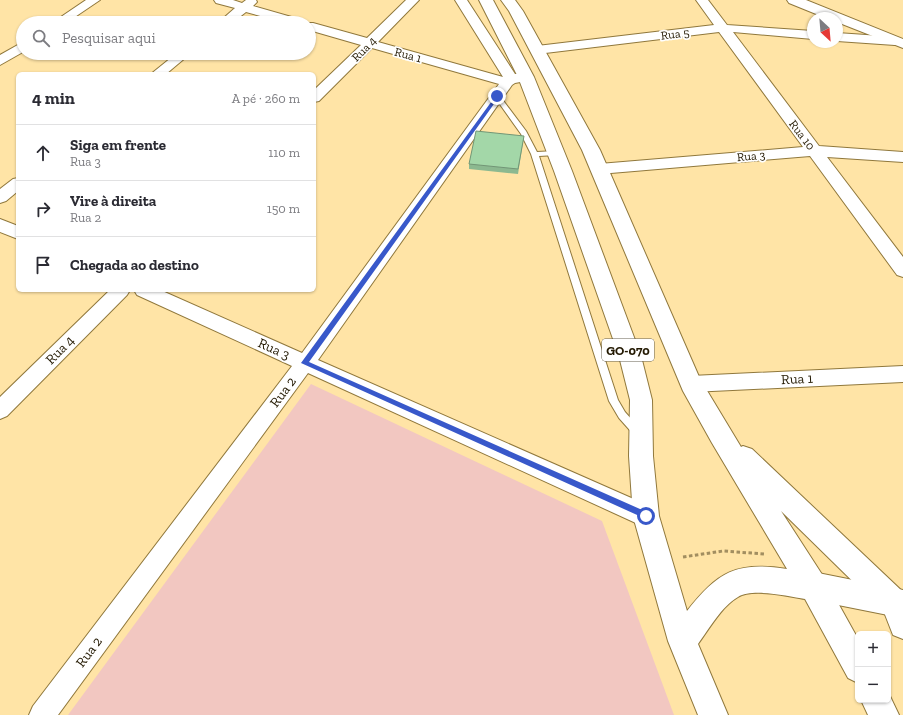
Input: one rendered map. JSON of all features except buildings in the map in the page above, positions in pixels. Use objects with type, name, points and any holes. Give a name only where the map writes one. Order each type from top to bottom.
[{"type":"main road","name":"GO-070","points":[[486,0],[510,83],[545,154],[630,356],[641,400],[641,437],[646,516],[682,641],[713,715]]},
{"type":"main road","name":"GO-070","points":[[508,0],[537,50],[599,169],[691,384],[720,435],[813,586],[857,667]]},
{"type":"main road","points":[[794,0],[900,39]]},
{"type":"main road","points":[[817,0],[900,39]]},
{"type":"main road","points":[[720,435],[900,610]]},
{"type":"main road","points":[[682,641],[704,612],[732,584],[758,580],[813,586],[900,610]]},
{"type":"main road","points":[[878,703],[884,715]]},
{"type":"street","points":[[69,16],[94,0]]},
{"type":"street","points":[[220,0],[249,4],[280,16]]},
{"type":"street","name":"Rua 4","points":[[316,96],[414,0]]},
{"type":"street","points":[[461,0],[510,83]]},
{"type":"street","name":"Rua 10","points":[[702,0],[903,270]]},
{"type":"street","points":[[233,16],[249,4]]},
{"type":"street","name":"Rua 1","points":[[316,28],[510,83]]},
{"type":"street","name":"Rua 5","points":[[537,50],[723,28],[807,35]]},
{"type":"street","points":[[843,37],[900,39]]},
{"type":"street","points":[[0,61],[16,51]]},
{"type":"street","points":[[161,72],[176,60]]},
{"type":"street","name":"Rua 2","points":[[42,715],[305,363],[510,83]]},
{"type":"street","name":"Rua 3","points":[[599,169],[814,151],[903,157]]},
{"type":"street","points":[[0,197],[16,185]]},
{"type":"street","points":[[0,225],[16,232]]},
{"type":"street","name":"Rua 4","points":[[0,410],[119,292]]},
{"type":"street","name":"Rua 3","points":[[147,292],[646,516]]},
{"type":"street","name":"Rua 1","points":[[691,384],[903,374]]},
{"type":"lane","points":[[510,83],[524,133],[545,154],[614,400],[622,415],[641,437]]},
{"type":"path","points":[[658,561],[723,551],[795,557]]},
{"type":"shaded area","points":[[311,384],[602,521],[674,715],[68,715]]},
{"type":"route","points":[[497,96],[305,363],[646,516]]}]
